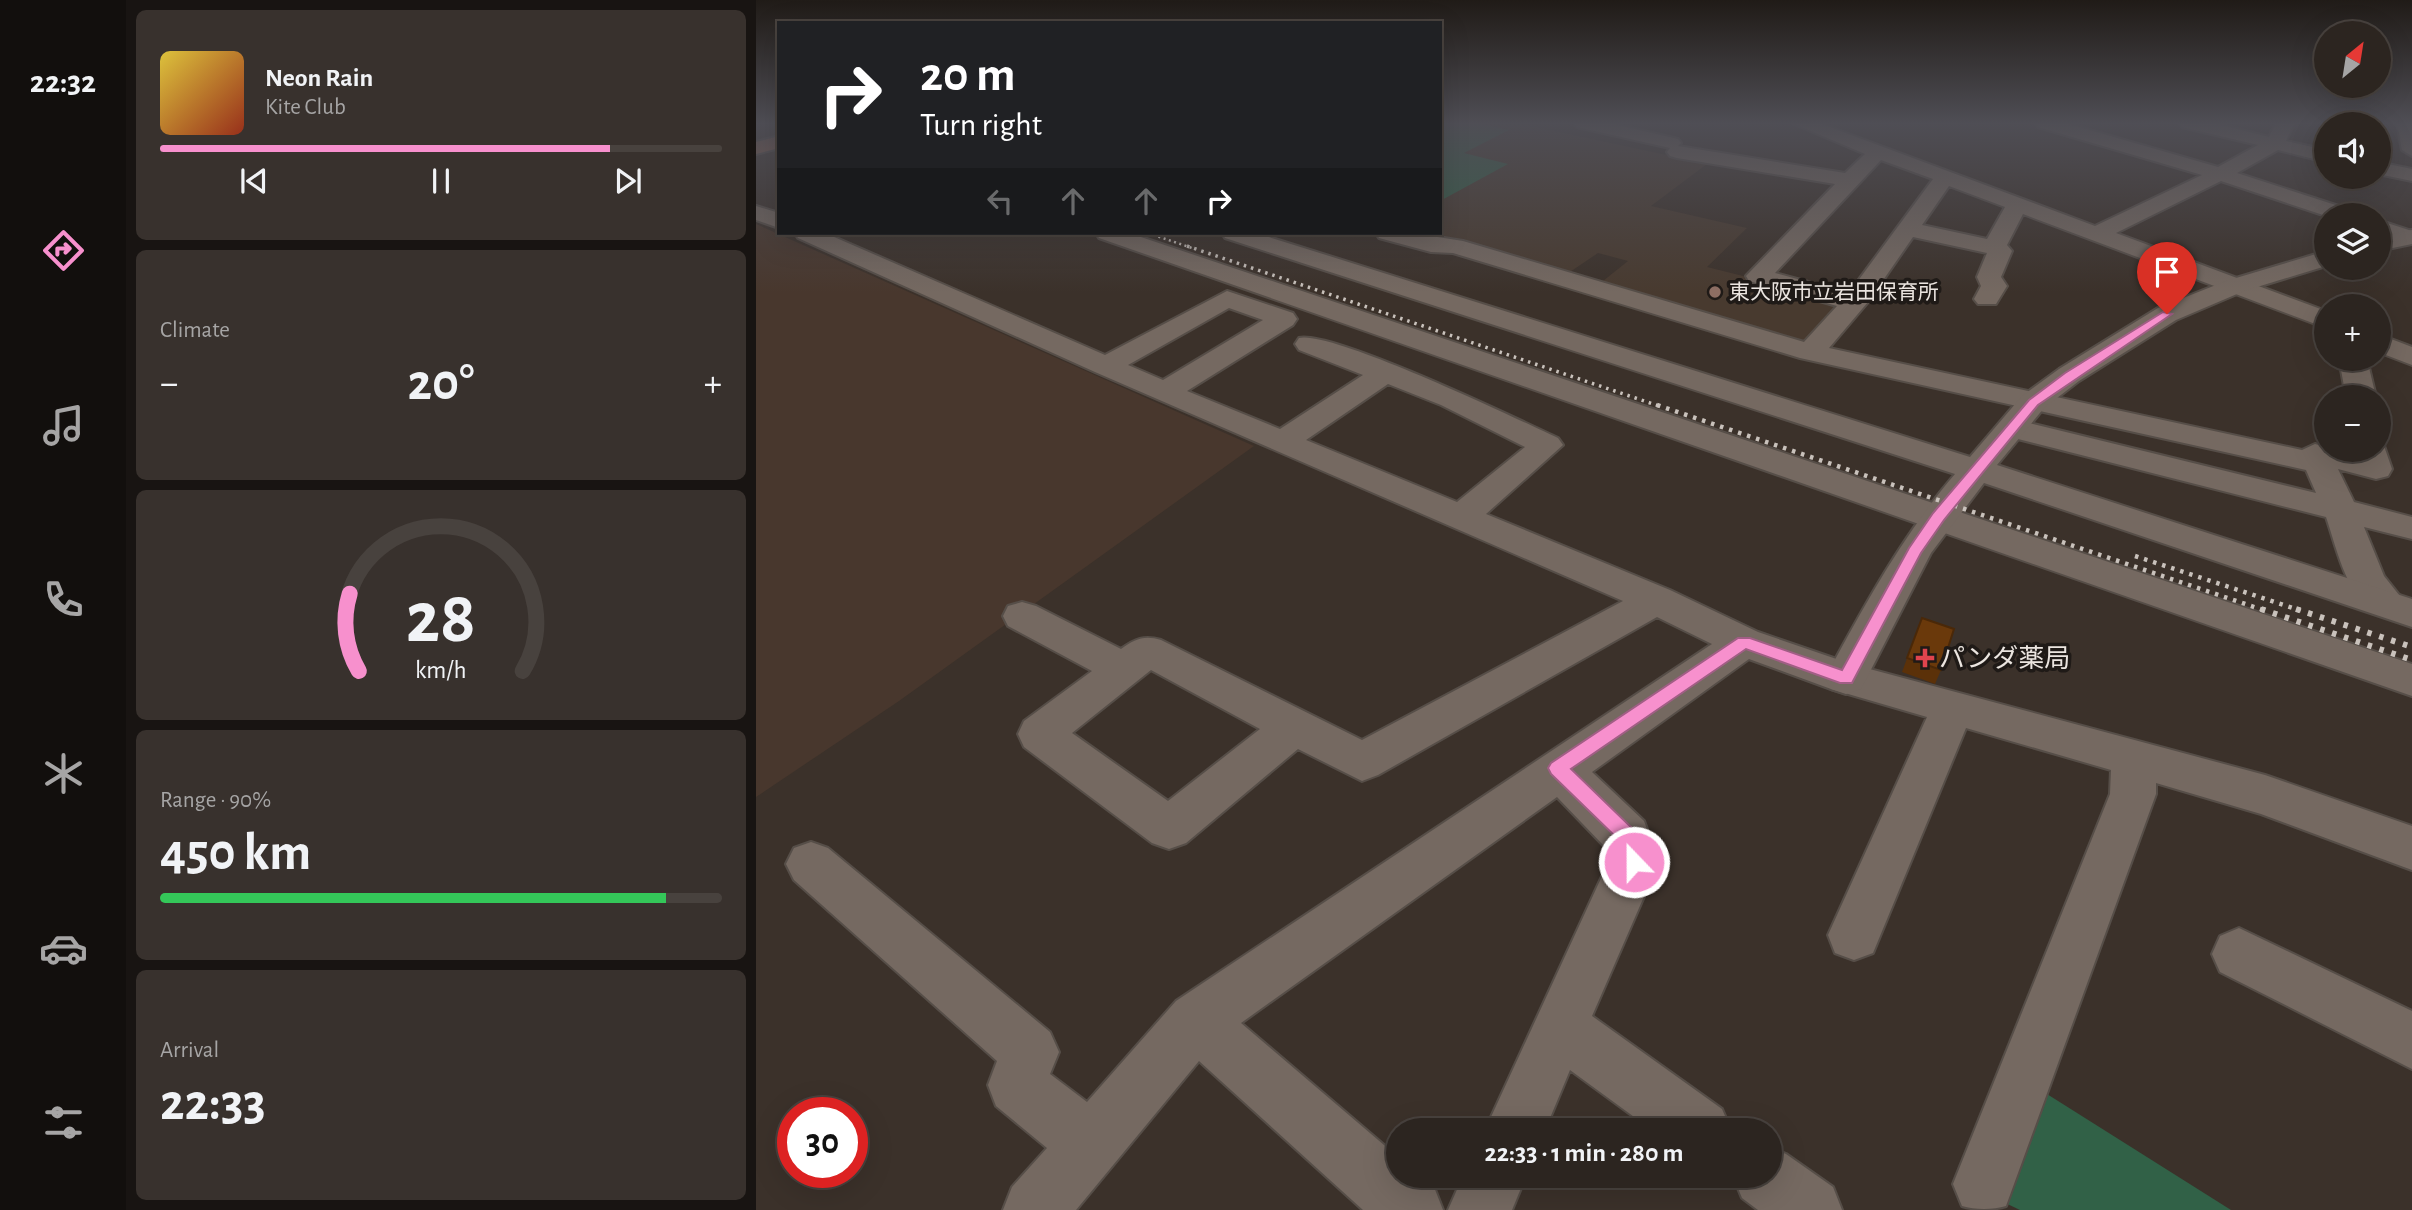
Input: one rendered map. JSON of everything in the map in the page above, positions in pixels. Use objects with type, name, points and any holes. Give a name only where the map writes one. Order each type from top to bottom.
[{"type":"street","points":[[1810,352],[1859,297],[1943,179]]},
{"type":"street","points":[[1952,179],[2314,316]]},
{"type":"street","points":[[2096,234],[2209,179]]},
{"type":"street","points":[[2236,179],[2314,205]]},
{"type":"street","points":[[1849,180],[1758,276],[1852,302]]},
{"type":"street","points":[[1994,247],[2017,204]]},
{"type":"street","points":[[756,213],[777,220]]},
{"type":"street","points":[[1906,229],[1994,247],[2000,251],[1989,277],[1994,286],[1987,299]]},
{"type":"street","points":[[2391,231],[2409,237]]},
{"type":"street","points":[[810,235],[1165,392],[1656,600],[1744,642],[1846,678],[2265,794],[2412,848]]},
{"type":"street","points":[[1113,235],[2412,680]]},
{"type":"street","points":[[1239,235],[2400,609]]},
{"type":"street","points":[[1394,235],[1432,245],[1455,246],[1810,352],[2319,463],[2340,509],[2367,582],[2400,609]]},
{"type":"street","points":[[2391,241],[2409,237]]},
{"type":"street","points":[[1846,678],[1914,551],[1938,516],[2033,402],[2069,375],[2167,314],[2235,286],[2314,262]]},
{"type":"street","points":[[1105,366],[1227,299],[1284,319],[1165,392]]},
{"type":"street","points":[[1309,344],[1452,399],[1547,445],[1461,517]]},
{"type":"street","points":[[2391,348],[2412,357]]},
{"type":"street","points":[[1282,442],[1387,372]]},
{"type":"street","points":[[2013,428],[2412,528]]},
{"type":"street","points":[[2346,462],[2376,470],[2374,462]]},
{"type":"street","points":[[1294,727],[1169,828],[1040,734],[1147,650],[1362,762],[1656,600]]},
{"type":"street","points":[[1022,616],[1123,669]]},
{"type":"street","points":[[1035,1210],[1196,1021],[1558,768],[1744,642]]},
{"type":"street","points":[[1854,935],[1953,707]]},
{"type":"street","points":[[1984,1184],[2133,794],[2134,756]]},
{"type":"street","points":[[1520,1118],[1634,862],[1627,836],[1558,768]]},
{"type":"street","points":[[811,864],[1030,1052],[1017,1085],[1091,1144]]},
{"type":"street","points":[[2239,954],[2412,1041]]},
{"type":"street","points":[[1196,1021],[1411,1210]]},
{"type":"street","points":[[1560,1027],[1685,1118]]},
{"type":"street","points":[[1480,1210],[1490,1188]]},
{"type":"street","points":[[1780,1188],[1810,1210]]},
{"type":"shaded area","points":[[1442,179],[1686,179],[1651,206],[1747,228],[1707,267],[1835,299],[1841,304],[1804,344],[1598,285],[1628,261],[1598,253],[1564,276],[1408,235],[1442,235]]},
{"type":"shaded area","points":[[756,224],[1254,446],[899,701],[756,797]]},
{"type":"green space","points":[[1442,179],[1480,179],[1442,200]]},
{"type":"green space","points":[[2039,1089],[2231,1210],[2020,1210],[1999,1200]]},
{"type":"building","name":"パンダ薬局","points":[[1922,618],[1954,629],[1941,670],[1907,658]]},
{"type":"railway","points":[[1154,235],[1192,248]]},
{"type":"railway","points":[[1187,246],[1662,407]]},
{"type":"railway","points":[[1657,405],[2266,611]]},
{"type":"railway","points":[[2135,556],[2302,611]]},
{"type":"railway","points":[[2261,609],[2412,660]]},
{"type":"railway","points":[[2296,609],[2412,647]]},
{"type":"place","name":"東大阪市立岩田保育所","points":[[1715,292]]},
{"type":"place","name":"パンダ薬局","points":[[1925,658]]},
{"type":"route","points":[[1634,862],[1627,836],[1558,768],[1744,642],[1846,678],[1914,551],[1938,516],[2033,402],[2069,375],[2167,314]]}]
